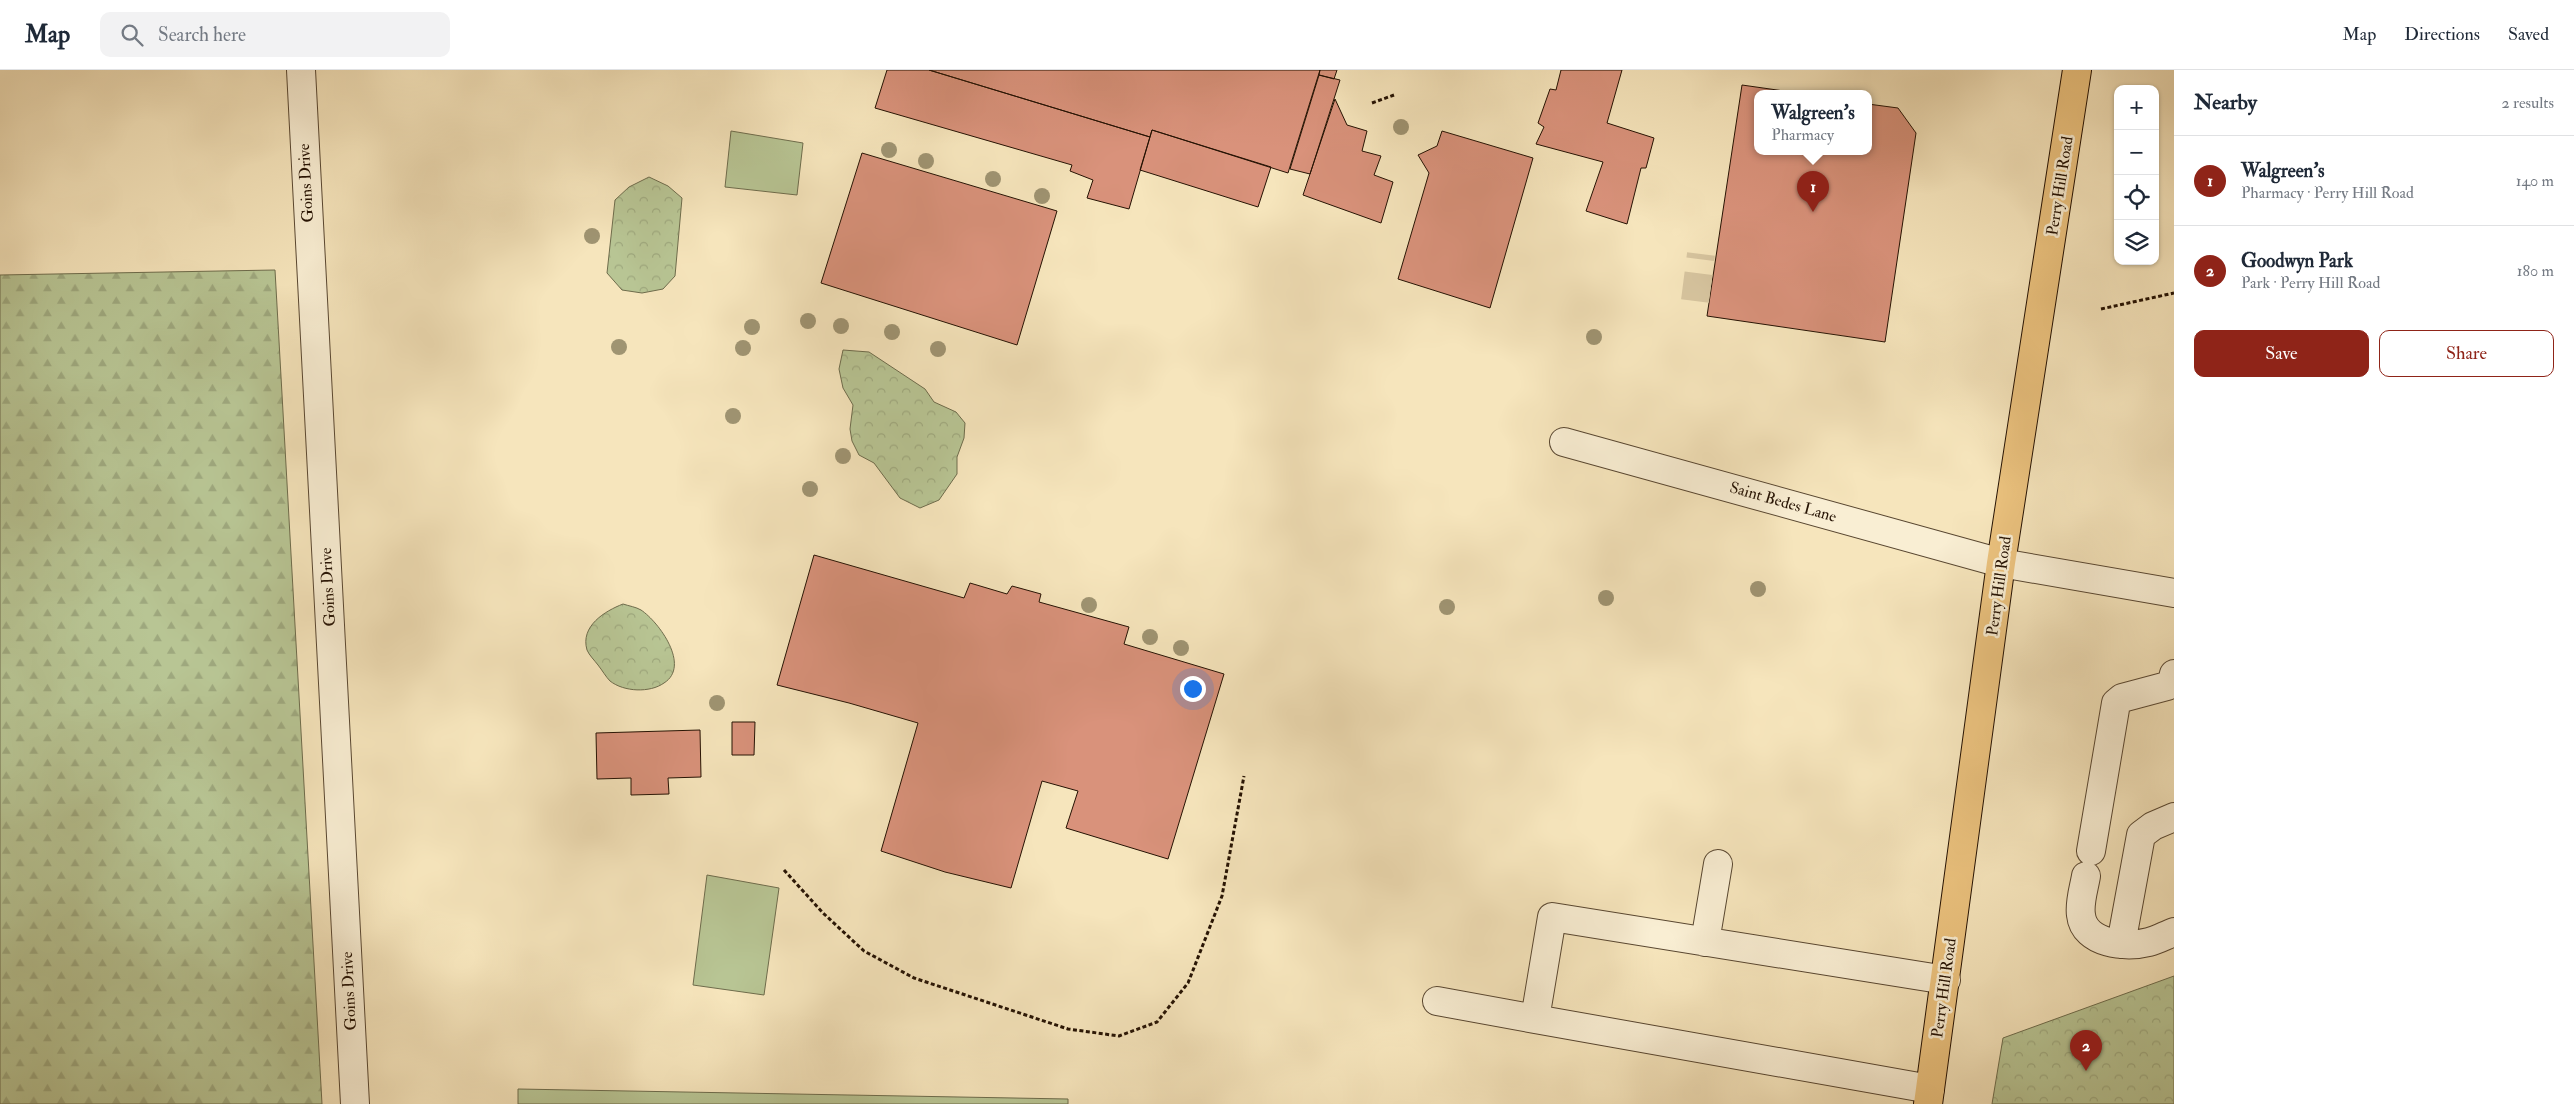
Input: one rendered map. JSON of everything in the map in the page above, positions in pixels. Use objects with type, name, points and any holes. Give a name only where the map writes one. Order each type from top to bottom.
[{"type":"main road","name":"Perry Hill Road","points":[[1929,1096],[2001,563],[2077,70]]},
{"type":"street","name":"Goins Drive","points":[[300,70],[355,1104]]},
{"type":"street","name":"Saint Bedes Lane","points":[[1564,442],[2001,563],[2174,593]]},
{"type":"street","points":[[2174,674],[2172,682],[2167,686],[2122,698],[2116,703],[2080,914],[2085,929],[2097,938],[2121,944],[2148,942],[2174,932]]},
{"type":"street","points":[[2121,944],[2142,835],[2154,826],[2174,817]]},
{"type":"street","points":[[1705,942],[1718,864]]},
{"type":"street","points":[[1535,1019],[1552,917],[1946,980]]},
{"type":"street","points":[[1437,1001],[1929,1096]]},
{"type":"path","points":[[1372,103],[1394,95]]},
{"type":"path","points":[[2101,309],[2174,293]]},
{"type":"path","points":[[784,870],[823,913],[864,951],[914,978],[1068,1029],[1119,1036],[1157,1022],[1188,983],[1222,896],[1244,776]]},
{"type":"green space","points":[[731,131],[803,143],[797,195],[725,187]]},
{"type":"green space","points":[[649,177],[668,186],[682,198],[675,276],[663,289],[642,293],[622,290],[607,273],[615,200],[629,187]]},
{"type":"green space","points":[[275,270],[322,1104],[0,1104],[0,275]]},
{"type":"green space","points":[[843,350],[869,352],[925,389],[934,402],[956,412],[965,423],[964,438],[957,457],[957,474],[939,500],[920,508],[900,498],[874,463],[859,455],[852,441],[850,429],[853,405],[843,388],[839,369]]},
{"type":"green space","points":[[623,604],[639,609],[648,616],[656,624],[669,645],[674,666],[672,675],[658,686],[637,690],[616,685],[608,679],[587,650],[587,634],[591,627],[602,615]]},
{"type":"green space","points":[[707,875],[779,888],[764,995],[693,985]]},
{"type":"green space","points":[[2174,976],[2174,1104],[1992,1104],[2003,1038]]},
{"type":"green space","points":[[518,1089],[1068,1099],[1068,1104],[518,1104]]},
{"type":"building","points":[[887,70],[929,70],[1150,137],[1129,209],[1087,198],[1093,180],[1070,171],[1072,165],[875,108]]},
{"type":"building","points":[[929,70],[1320,70],[1288,173],[1152,130],[1150,137]]},
{"type":"building","points":[[1320,70],[1337,70],[1334,79],[1319,75]]},
{"type":"building","points":[[1561,70],[1622,70],[1607,123],[1654,138],[1646,168],[1641,168],[1627,224],[1586,211],[1603,162],[1536,144],[1544,127],[1538,123],[1550,89],[1556,90]]},
{"type":"building","points":[[1319,75],[1340,80],[1310,174],[1290,169]]},
{"type":"building","points":[[1742,85],[1777,90],[1754,90],[1754,155],[1872,155],[1872,105],[1898,108],[1916,133],[1885,342],[1707,316]]},
{"type":"building","points":[[1335,99],[1347,125],[1367,131],[1362,151],[1381,156],[1374,175],[1393,182],[1381,223],[1303,195]]},
{"type":"building","points":[[1152,130],[1271,167],[1258,207],[1140,170]]},
{"type":"building","points":[[1442,131],[1533,158],[1490,308],[1398,279],[1429,173],[1418,155],[1437,146]]},
{"type":"building","points":[[862,153],[1057,211],[1017,345],[821,283]]},
{"type":"building","points":[[814,555],[964,598],[970,583],[1007,594],[1012,586],[1041,594],[1039,602],[1129,627],[1124,644],[1224,674],[1168,859],[1066,828],[1078,791],[1042,781],[1011,888],[945,872],[881,851],[918,723],[777,685]]},
{"type":"building","points":[[732,722],[755,722],[754,755],[732,755]]},
{"type":"building","points":[[700,730],[701,777],[668,778],[669,794],[631,795],[631,778],[597,779],[596,733]]},
{"type":"tunnel","points":[[1695,301],[1701,254]]},
{"type":"place","name":"Walgreen's","points":[[1813,212]]},
{"type":"place","name":"Goodwyn Park","points":[[2086,1071]]}]
